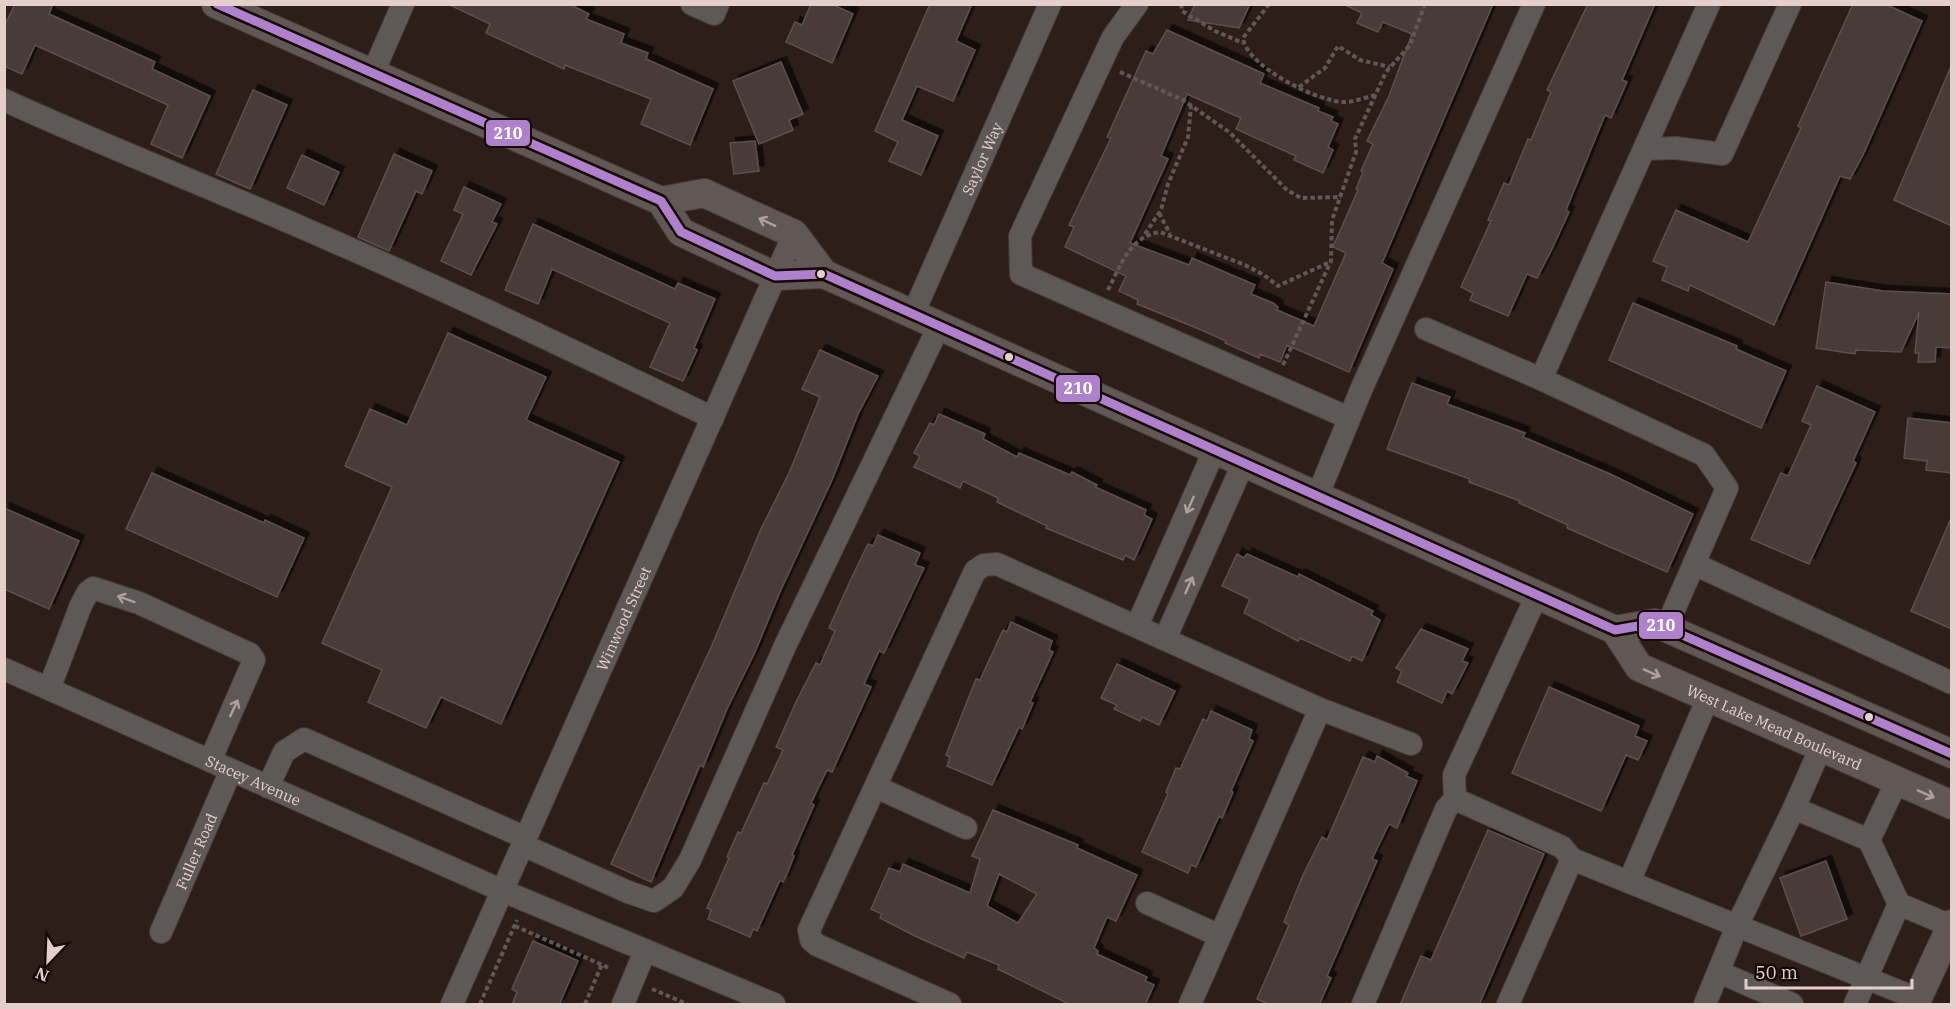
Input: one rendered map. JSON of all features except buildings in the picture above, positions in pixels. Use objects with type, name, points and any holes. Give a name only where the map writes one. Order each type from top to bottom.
[{"type":"main road","points":[[216,4],[661,201],[681,232],[775,276],[824,274],[1615,630],[1655,623],[1952,754]]},
{"type":"main road","points":[[661,201],[704,192],[794,234],[824,274]]},
{"type":"main road","name":"West Lake Mead Boulevard","points":[[1615,630],[1639,667],[1952,805]]},
{"type":"main road","points":[[1916,1002],[1951,925]]},
{"type":"street","points":[[372,75],[403,4]]},
{"type":"street","points":[[692,4],[716,10]]},
{"type":"street","name":"Saylor Way","points":[[913,314],[1050,4]]},
{"type":"street","points":[[1137,4],[1113,36],[1020,236],[1021,273],[1349,418]]},
{"type":"street","points":[[1317,497],[1349,418],[1534,4]]},
{"type":"street","points":[[1541,379],[1709,4]]},
{"type":"street","points":[[1645,149],[1676,148],[1722,154],[1790,4]]},
{"type":"street","points":[[4,100],[111,149],[304,228],[554,341],[712,418]]},
{"type":"street","name":"Winwood Street","points":[[452,1005],[794,234]]},
{"type":"street","points":[[268,787],[284,752],[304,739],[525,841],[628,892],[654,901],[673,888],[690,860],[785,646],[939,326]]},
{"type":"street","points":[[1426,329],[1541,379],[1704,455],[1727,488],[1666,628]]},
{"type":"street","points":[[1137,626],[1214,451]]},
{"type":"street","points":[[1165,639],[1243,464]]},
{"type":"street","points":[[950,1005],[817,945],[811,940],[809,930],[975,571],[984,565],[997,564],[1320,709],[1412,744]]},
{"type":"street","points":[[1694,564],[1952,683]]},
{"type":"street","points":[[49,689],[88,592],[93,588],[102,589],[147,607],[250,654],[254,660],[210,761]]},
{"type":"street","points":[[1363,1005],[1446,809],[1455,799],[1454,776],[1537,595]]},
{"type":"street","name":"Stacey Avenue","points":[[4,669],[503,891],[774,1005]]},
{"type":"street","points":[[1629,882],[1708,698]]},
{"type":"street","points":[[1190,1005],[1320,709]]},
{"type":"street","points":[[1705,1005],[1737,926],[1821,747]]},
{"type":"street","name":"Fuller Road","points":[[161,932],[231,770]]},
{"type":"street","points":[[1869,840],[1897,781]]},
{"type":"street","points":[[876,787],[966,828]]},
{"type":"street","points":[[1455,799],[1562,847],[1572,859],[1866,978],[1916,1002]]},
{"type":"street","points":[[1794,808],[1869,840],[1899,903],[1951,925]]},
{"type":"street","points":[[1508,1005],[1572,859]]},
{"type":"street","points":[[1147,903],[1220,936]]},
{"type":"street","points":[[1855,1005],[1899,903]]},
{"type":"street","points":[[623,1005],[645,951]]},
{"type":"street","points":[[1719,972],[1763,999],[1792,1005]]},
{"type":"path","points":[[1181,4],[1182,11],[1190,18],[1243,42],[1275,75],[1312,95],[1344,102],[1376,94]]},
{"type":"path","points":[[1243,42],[1243,38],[1269,4]]},
{"type":"path","points":[[1275,386],[1330,262],[1332,220],[1356,152],[1355,139],[1390,67],[1410,45],[1425,4]]},
{"type":"path","points":[[1299,87],[1325,68],[1338,45],[1360,60],[1390,67]]},
{"type":"path","points":[[1100,64],[1191,105],[1229,132],[1287,190],[1300,198],[1341,197]]},
{"type":"path","points":[[1100,308],[1122,264],[1159,213],[1188,137],[1191,105]]},
{"type":"path","points":[[1159,213],[1170,235]]},
{"type":"path","points":[[1145,234],[1160,232],[1170,235],[1245,265],[1264,274],[1278,286],[1330,262]]},
{"type":"path","points":[[480,1005],[526,901]]},
{"type":"path","points":[[515,926],[609,968]]},
{"type":"path","points":[[585,1005],[602,964]]},
{"type":"path","points":[[633,980],[687,1005]]},
{"type":"transit line","name":"210","points":[[217,4],[661,201],[681,232],[775,276],[824,274],[1615,630],[1655,623],[1952,754]]}]
